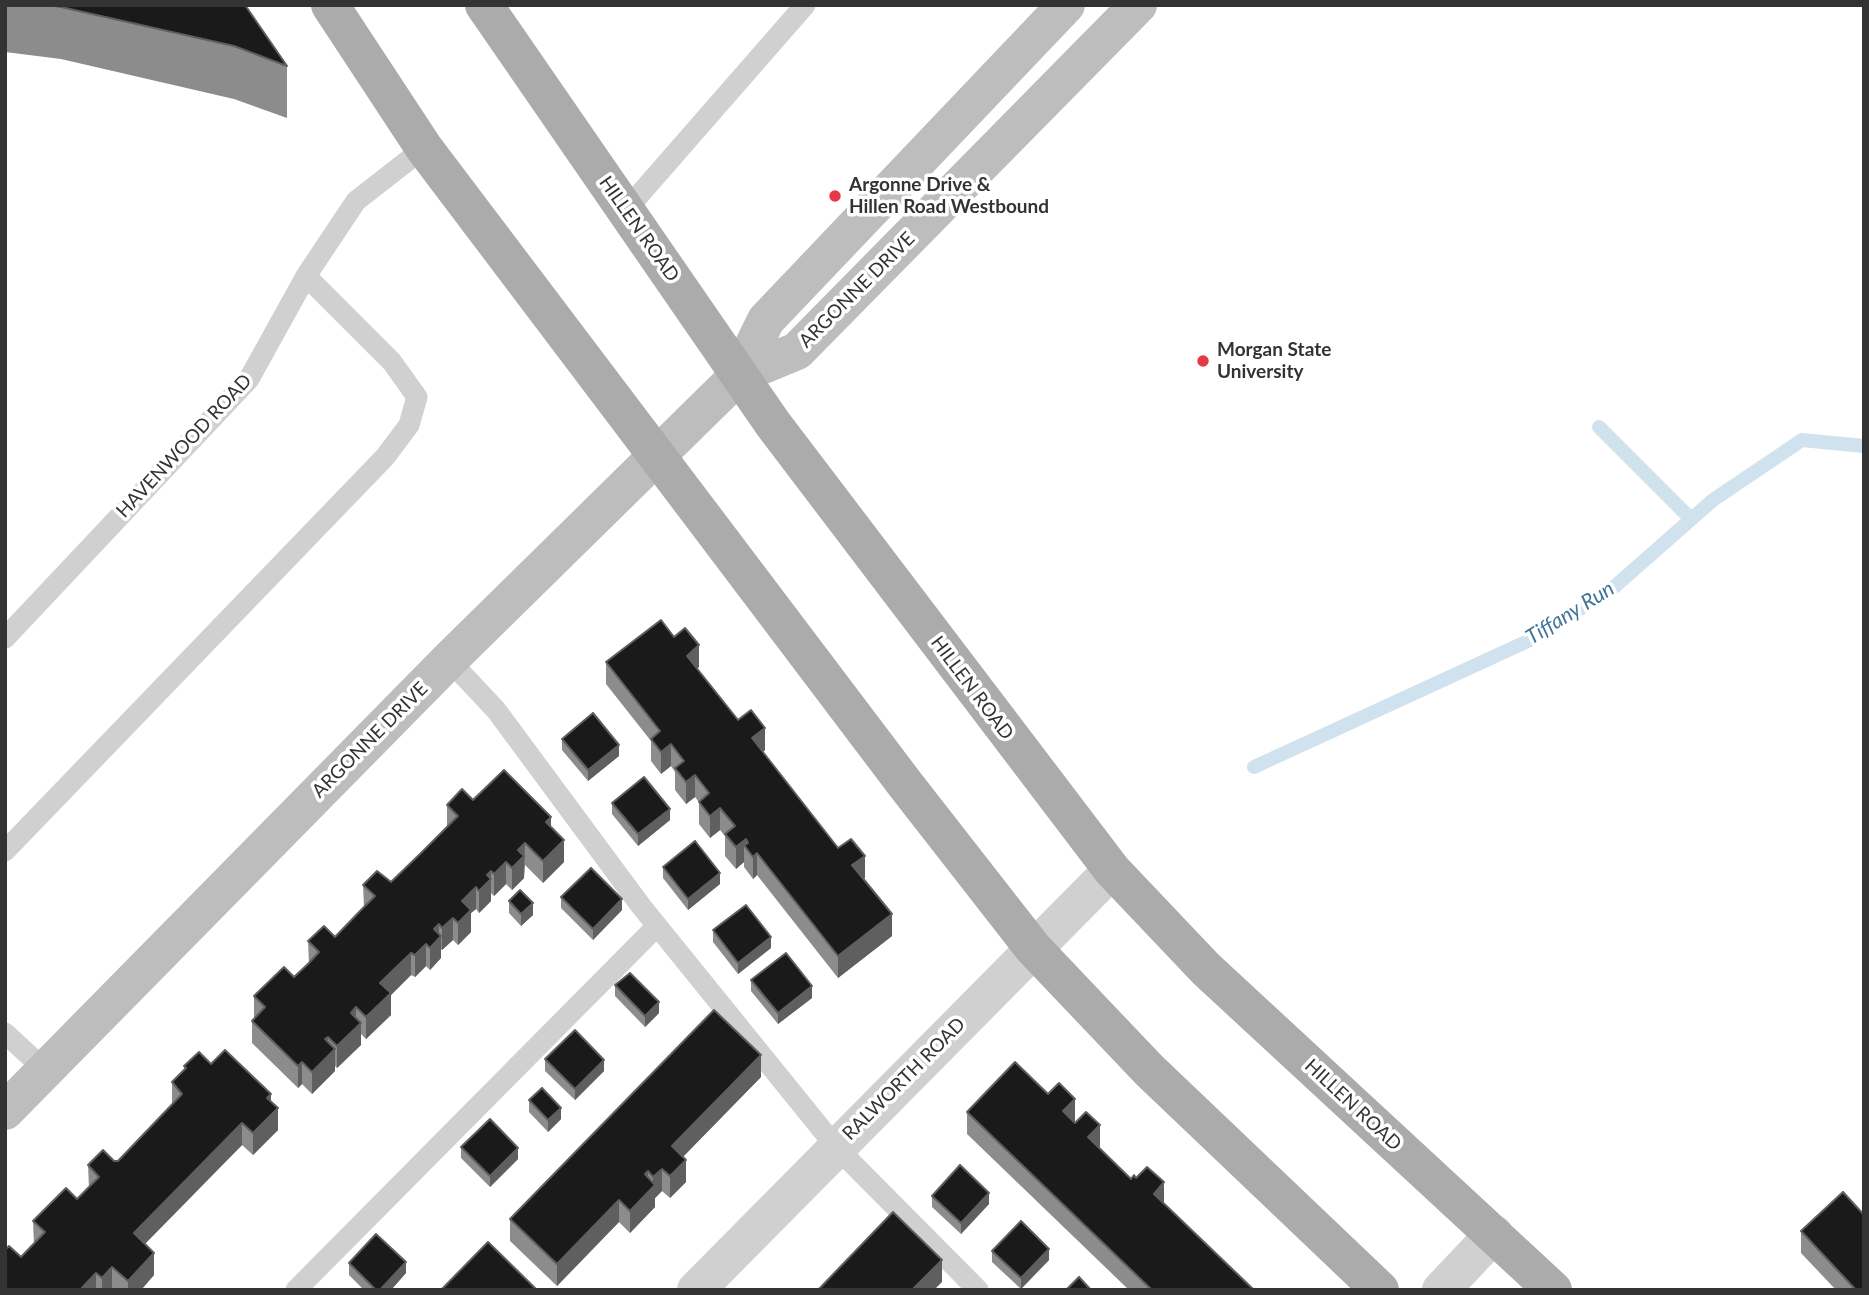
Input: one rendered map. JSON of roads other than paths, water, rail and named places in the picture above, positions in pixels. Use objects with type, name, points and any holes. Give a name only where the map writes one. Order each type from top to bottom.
[{"type":"main road","points":[[330,5],[424,148],[1033,948],[1140,1061],[1380,1290]]},
{"type":"main road","name":"HILLEN ROAD","points":[[484,5],[773,424],[961,675],[1112,870],[1206,969],[1553,1290]]},
{"type":"main road","name":"ARGONNE DRIVE","points":[[5,1111],[449,660],[739,374],[766,320],[1066,5]]},
{"type":"main road","name":"ARGONNE DRIVE","points":[[739,374],[797,351],[1138,5]]},
{"type":"street","name":"RALWORTH ROAD","points":[[696,1290],[1112,870]]},
{"type":"street","points":[[1441,1290],[1494,1234]]},
{"type":"lane","points":[[626,210],[805,5]]},
{"type":"lane","name":"HAVENWOOD ROAD","points":[[5,638],[249,379],[306,276],[356,201],[424,148]]},
{"type":"lane","points":[[5,851],[376,467],[409,425],[417,397],[392,362],[306,276]]},
{"type":"lane","points":[[449,660],[496,710],[657,926],[836,1147],[978,1290]]},
{"type":"lane","points":[[296,1290],[657,926]]},
{"type":"lane","points":[[5,1033],[45,1070]]},
{"type":"waterway","points":[[1599,427],[1691,519]]},
{"type":"waterway","name":"Tiffany Run","points":[[1254,767],[1528,641],[1613,588],[1713,500],[1802,440],[1864,446]]},
{"type":"place","name":"Argonne Drive & Hillen Road Westbound","points":[[835,196]]},
{"type":"place","name":"Morgan State University","points":[[1203,361]]}]
